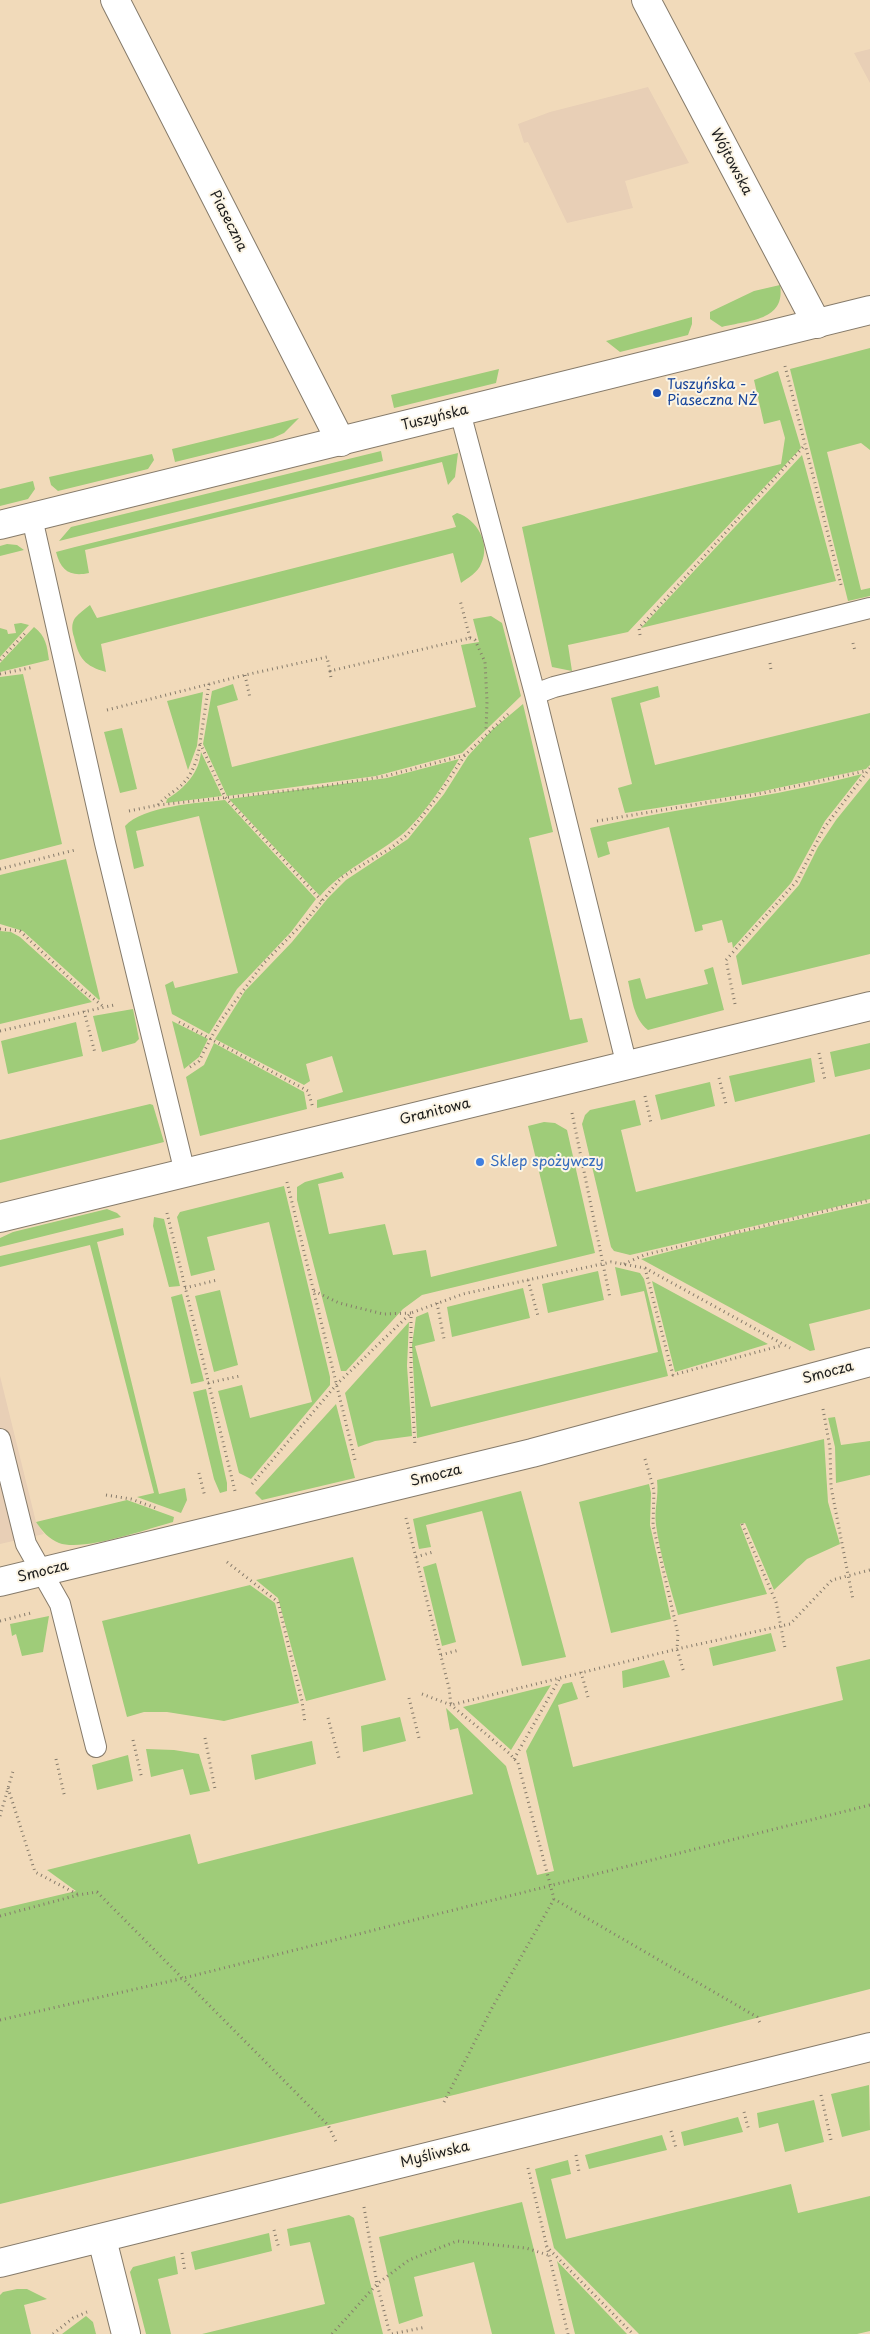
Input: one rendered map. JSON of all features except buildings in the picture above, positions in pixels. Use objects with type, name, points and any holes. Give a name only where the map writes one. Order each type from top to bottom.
[{"type":"street","name":"Piaseczna","points":[[115,0],[342,442]]},
{"type":"street","name":"Wójtowska","points":[[646,0],[817,324]]},
{"type":"street","name":"Tuszyńska","points":[[0,525],[870,310]]},
{"type":"street","name":"Granitowa","points":[[0,1218],[870,1006]]},
{"type":"street","name":"Smocza","points":[[0,1582],[542,1450],[870,1362]]},
{"type":"street","name":"Myśliwska","points":[[0,2263],[870,2047]]},
{"type":"street","points":[[102,2239],[126,2334]]},
{"type":"lane","points":[[460,412],[535,694],[627,1066]]},
{"type":"lane","points":[[32,518],[105,843],[185,1173]]},
{"type":"lane","points":[[535,694],[554,687],[870,608]]},
{"type":"lane","points":[[0,1438],[26,1544],[60,1604],[96,1747]]},
{"type":"path","points":[[776,334],[848,613]]},
{"type":"path","points":[[644,666],[639,628],[805,445]]},
{"type":"path","points":[[460,600],[470,638]]},
{"type":"path","points":[[330,671],[470,638],[475,640],[485,662],[488,701],[486,733]]},
{"type":"path","points":[[77,717],[245,675],[327,657],[331,678]]},
{"type":"path","points":[[245,675],[250,698]]},
{"type":"path","points":[[158,804],[178,788],[193,771],[200,743],[209,684]]},
{"type":"path","points":[[165,1089],[199,1061],[219,1023],[263,964],[307,919],[342,877],[391,848],[408,834],[435,800],[466,754],[514,708],[535,694]]},
{"type":"path","points":[[200,743],[225,797],[322,901]]},
{"type":"path","points":[[100,816],[158,804],[313,788],[386,776],[466,754]]},
{"type":"path","points":[[593,822],[764,793],[868,769]]},
{"type":"path","points":[[736,1006],[726,960],[797,881],[824,828],[868,769]]},
{"type":"path","points":[[0,869],[105,843]]},
{"type":"path","points":[[0,929],[20,931],[82,990],[104,1007]]},
{"type":"path","points":[[84,1012],[95,1053]]},
{"type":"path","points":[[818,1050],[825,1080]]},
{"type":"path","points":[[718,1074],[726,1104]]},
{"type":"path","points":[[644,1093],[651,1122]]},
{"type":"path","points":[[572,1112],[610,1298]]},
{"type":"path","points":[[287,1181],[364,1494]]},
{"type":"path","points":[[624,1264],[644,1255],[870,1200]]},
{"type":"path","points":[[166,1210],[237,1494]]},
{"type":"path","points":[[314,1291],[339,1303],[383,1314],[411,1313],[463,1294],[610,1262],[645,1268],[797,1352]]},
{"type":"path","points":[[645,1268],[673,1375],[784,1345]]},
{"type":"path","points":[[185,1288],[217,1280]]},
{"type":"path","points":[[528,1280],[538,1316]]},
{"type":"path","points":[[437,1304],[444,1338]]},
{"type":"path","points":[[246,1490],[337,1384],[411,1313]]},
{"type":"path","points":[[411,1313],[411,1380],[419,1480]]},
{"type":"path","points":[[208,1383],[240,1376]]},
{"type":"path","points":[[822,1404],[830,1448],[831,1487],[853,1600]]},
{"type":"path","points":[[643,1452],[654,1490],[653,1525],[678,1634],[677,1649],[684,1673]]},
{"type":"path","points":[[199,1473],[206,1499]]},
{"type":"path","points":[[405,1516],[441,1655],[451,1705]]},
{"type":"path","points":[[742,1524],[776,1602],[785,1648]]},
{"type":"path","points":[[416,1557],[433,1552]]},
{"type":"path","points":[[224,1560],[278,1602],[302,1701],[305,1723]]},
{"type":"path","points":[[451,1705],[677,1649],[790,1624],[832,1580],[870,1570]]},
{"type":"path","points":[[441,1655],[459,1650]]},
{"type":"path","points":[[581,1672],[588,1697]]},
{"type":"path","points":[[514,1759],[560,1678]]},
{"type":"path","points":[[422,1694],[451,1705],[518,1763],[554,1899],[492,2008],[444,2102]]},
{"type":"path","points":[[409,1698],[419,1738]]},
{"type":"path","points":[[328,1718],[339,1758]]},
{"type":"path","points":[[205,1738],[215,1789]]},
{"type":"path","points":[[133,1740],[142,1779]]},
{"type":"path","points":[[56,1759],[65,1798]]},
{"type":"path","points":[[0,1816],[13,1771]]},
{"type":"path","points":[[8,1788],[35,1872],[78,1895]]},
{"type":"path","points":[[0,2020],[184,1978],[870,1805]]},
{"type":"path","points":[[0,1916],[78,1895],[97,1892],[328,2125],[363,2205],[377,2284],[391,2334],[426,2326]]},
{"type":"path","points":[[554,1899],[757,2017],[760,2023]]},
{"type":"path","points":[[820,2090],[831,2140]]},
{"type":"path","points":[[743,2109],[749,2130]]},
{"type":"path","points":[[670,2128],[676,2148]]},
{"type":"path","points":[[576,2152],[579,2172]]},
{"type":"path","points":[[527,2164],[568,2334]]},
{"type":"path","points":[[273,2224],[279,2249]]},
{"type":"path","points":[[332,2334],[377,2284],[408,2260],[457,2240],[526,2248],[548,2255]]},
{"type":"path","points":[[546,2246],[617,2320],[633,2334]]},
{"type":"path","points":[[181,2248],[185,2272]]},
{"type":"shaded area","points":[[870,49],[870,83],[854,53]]},
{"type":"shaded area","points":[[648,87],[689,163],[625,181],[633,208],[567,223],[528,142],[524,143],[518,124],[550,112]]},
{"type":"shaded area","points":[[0,1376],[36,1522],[44,1534],[0,1544]]},
{"type":"green space","points":[[780,285],[780,297],[777,306],[763,317],[722,327],[710,319],[710,312],[754,291]]},
{"type":"green space","points":[[692,317],[692,324],[688,335],[620,352],[606,341]]},
{"type":"green space","points":[[870,348],[870,450],[861,443],[827,452],[861,590],[870,588],[870,596],[848,601],[790,369]]},
{"type":"green space","points":[[499,369],[496,383],[394,408],[391,395]]},
{"type":"green space","points":[[778,371],[801,448],[628,632],[568,645],[572,671],[552,667],[522,527],[781,464],[785,438],[780,420],[764,424],[754,380]]},
{"type":"green space","points":[[299,418],[284,433],[273,438],[175,462],[172,449]]},
{"type":"green space","points":[[381,451],[383,461],[59,541],[71,527]]},
{"type":"green space","points":[[458,453],[455,477],[448,485],[442,462],[85,550],[89,573],[77,574],[67,571],[58,559],[56,552],[75,547]]},
{"type":"green space","points":[[152,454],[154,460],[148,469],[58,491],[51,485],[49,477]]},
{"type":"green space","points":[[802,455],[836,581],[641,628]]},
{"type":"green space","points":[[33,481],[35,489],[28,499],[0,506],[0,489]]},
{"type":"green space","points":[[457,513],[476,526],[484,548],[484,556],[480,567],[461,583],[453,553],[101,644],[106,672],[84,661],[78,651],[72,628],[73,623],[75,618],[90,605],[97,618],[456,527],[452,516]]},
{"type":"green space","points":[[7,544],[17,545],[24,550],[0,556],[0,546]]},
{"type":"green space","points":[[491,616],[502,623],[521,696],[462,753],[376,776],[227,796],[203,744],[212,691],[233,684],[238,700],[217,706],[232,767],[476,707],[461,645],[479,642],[473,619]]},
{"type":"green space","points":[[14,624],[29,625],[0,657],[0,628],[7,630],[8,634],[16,633]]},
{"type":"green space","points":[[34,627],[38,630],[47,646],[49,660],[0,672],[0,663]]},
{"type":"green space","points":[[23,674],[62,844],[0,860],[0,677]]},
{"type":"green space","points":[[658,686],[660,697],[640,703],[655,765],[870,713],[870,765],[866,769],[759,792],[625,813],[618,788],[632,784],[611,698]]},
{"type":"green space","points":[[203,692],[197,746],[188,770],[167,701]]},
{"type":"green space","points":[[523,704],[553,832],[529,838],[570,1020],[582,1018],[588,1042],[317,1108],[317,1100],[343,1092],[332,1056],[306,1064],[310,1081],[304,1085],[215,1039],[245,991],[292,942],[328,898],[346,880],[408,839],[444,794],[468,756],[492,730]]},
{"type":"green space","points":[[122,728],[137,789],[120,793],[104,732]]},
{"type":"green space","points":[[201,752],[222,796],[166,803],[167,799],[180,790],[190,779],[200,760]]},
{"type":"green space","points":[[459,759],[432,800],[408,829],[390,844],[338,879],[320,896],[229,799],[387,778]]},
{"type":"green space","points":[[862,774],[825,821],[791,883],[733,948],[732,942],[728,943],[722,920],[702,925],[703,930],[695,932],[669,827],[607,842],[610,854],[598,858],[590,828],[795,790]]},
{"type":"green space","points":[[870,778],[870,954],[742,985],[736,956],[799,885],[818,847],[836,820]]},
{"type":"green space","points":[[225,800],[316,899],[291,932],[237,989],[209,1034],[172,1014],[165,985],[173,981],[175,988],[238,973],[199,816],[136,831],[144,866],[134,869],[125,826],[133,819],[157,810],[186,804]]},
{"type":"green space","points":[[66,859],[99,1000],[23,931],[0,924],[0,875]]},
{"type":"green space","points":[[0,931],[11,932],[20,937],[92,1002],[0,1024]]},
{"type":"green space","points":[[713,967],[724,1010],[648,1030],[639,1020],[628,981],[640,978],[646,999],[708,984],[704,970]]},
{"type":"green space","points":[[133,1009],[139,1039],[135,1043],[102,1052],[93,1016]]},
{"type":"green space","points":[[172,1021],[208,1039],[199,1057],[184,1069]]},
{"type":"green space","points":[[76,1022],[83,1056],[8,1074],[1,1041]]},
{"type":"green space","points":[[214,1043],[304,1092],[307,1109],[200,1136],[186,1077],[204,1065]]},
{"type":"green space","points":[[870,1043],[870,1069],[835,1077],[830,1052]]},
{"type":"green space","points":[[811,1058],[815,1082],[735,1102],[729,1076]]},
{"type":"green space","points":[[710,1082],[715,1106],[661,1120],[655,1095]]},
{"type":"green space","points":[[635,1100],[641,1125],[621,1130],[636,1192],[870,1134],[870,1199],[630,1255],[614,1251],[611,1247],[582,1124],[585,1115],[590,1110]]},
{"type":"green space","points":[[150,1104],[153,1105],[164,1142],[0,1183],[0,1140]]},
{"type":"green space","points":[[544,1122],[555,1123],[567,1130],[595,1253],[422,1295],[403,1309],[346,1371],[341,1371],[297,1200],[297,1187],[305,1182],[342,1172],[344,1178],[318,1184],[329,1234],[385,1224],[393,1255],[426,1250],[431,1277],[557,1246],[528,1126]]},
{"type":"green space","points":[[284,1186],[330,1377],[330,1385],[251,1479],[239,1473],[218,1391],[242,1385],[250,1418],[312,1402],[269,1222],[207,1237],[215,1270],[191,1276],[177,1217],[180,1212]]},
{"type":"green space","points":[[870,1203],[870,1309],[809,1324],[815,1350],[810,1351],[641,1259],[732,1235]]},
{"type":"green space","points":[[107,1209],[121,1217],[0,1247],[0,1238],[13,1232]]},
{"type":"green space","points":[[154,1217],[164,1219],[180,1286],[169,1287],[153,1226]]},
{"type":"green space","points":[[123,1228],[124,1235],[97,1242],[159,1494],[185,1488],[187,1500],[181,1513],[137,1497],[154,1493],[90,1245],[0,1267],[0,1256]]},
{"type":"green space","points":[[615,1267],[640,1273],[644,1279],[668,1376],[417,1438],[412,1345],[416,1317],[428,1312],[435,1341],[415,1346],[431,1407],[658,1352],[644,1291],[621,1296]]},
{"type":"green space","points":[[598,1271],[604,1300],[548,1313],[542,1284]]},
{"type":"green space","points":[[652,1281],[768,1344],[675,1372]]},
{"type":"green space","points":[[523,1288],[530,1318],[452,1337],[447,1307]]},
{"type":"green space","points":[[220,1290],[238,1365],[214,1372],[195,1296]]},
{"type":"green space","points":[[182,1294],[204,1381],[191,1384],[171,1297]]},
{"type":"green space","points":[[409,1322],[407,1366],[412,1436],[375,1441],[358,1447],[345,1393]]},
{"type":"green space","points":[[206,1389],[227,1483],[227,1491],[220,1493],[214,1479],[193,1392]]},
{"type":"green space","points":[[336,1404],[355,1478],[262,1500],[255,1493]]},
{"type":"green space","points":[[835,1417],[841,1445],[870,1441],[870,1475],[836,1483],[835,1447],[828,1418]]},
{"type":"green space","points":[[824,1439],[828,1502],[840,1544],[807,1559],[774,1590],[745,1523],[740,1524],[767,1594],[678,1615],[656,1525],[657,1480]]},
{"type":"green space","points":[[649,1484],[651,1493],[650,1525],[671,1619],[611,1633],[579,1502]]},
{"type":"green space","points":[[521,1491],[566,1657],[522,1666],[482,1511],[426,1525],[431,1547],[419,1549],[413,1519]]},
{"type":"green space","points":[[127,1500],[174,1517],[173,1522],[99,1542],[70,1545],[59,1543],[52,1539],[43,1532],[36,1522]]},
{"type":"green space","points":[[353,1557],[386,1680],[306,1701],[278,1598],[256,1580]]},
{"type":"green space","points":[[436,1563],[456,1642],[442,1646],[423,1567]]},
{"type":"green space","points":[[250,1585],[275,1603],[299,1703],[224,1721],[167,1712],[144,1712],[127,1717],[102,1621]]},
{"type":"green space","points":[[49,1616],[43,1652],[22,1656],[16,1634],[12,1636],[10,1624]]},
{"type":"green space","points":[[771,1633],[776,1651],[713,1666],[709,1648]]},
{"type":"green space","points":[[870,1659],[870,1989],[458,2094],[0,2204],[0,1909],[76,1891],[47,1870],[190,1834],[198,1864],[473,1794],[458,1728],[450,1730],[446,1708],[506,1766],[537,1875],[554,1871],[526,1751],[563,1684],[572,1682],[578,1699],[558,1705],[573,1767],[843,1700],[836,1667]]},
{"type":"green space","points":[[664,1660],[670,1677],[623,1688],[622,1671]]},
{"type":"green space","points":[[551,1685],[511,1750],[463,1707]]},
{"type":"green space","points":[[400,1717],[406,1741],[363,1752],[361,1726]]},
{"type":"green space","points":[[312,1741],[316,1764],[255,1780],[251,1755]]},
{"type":"green space","points":[[146,1749],[174,1750],[199,1754],[210,1791],[190,1795],[183,1769],[151,1777]]},
{"type":"green space","points":[[128,1755],[133,1781],[97,1790],[92,1765]]},
{"type":"green space","points":[[869,2085],[870,2130],[842,2137],[831,2094]]},
{"type":"green space","points":[[814,2100],[824,2142],[785,2152],[778,2123],[759,2128],[757,2113]]},
{"type":"green space","points":[[738,2117],[743,2132],[684,2146],[681,2132]]},
{"type":"green space","points":[[662,2135],[667,2150],[589,2169],[585,2155]]},
{"type":"green space","points":[[568,2160],[571,2174],[551,2179],[566,2239],[791,2184],[798,2213],[870,2196],[870,2331],[857,2334],[639,2334],[554,2248],[535,2169]]},
{"type":"green space","points":[[522,2202],[555,2334],[492,2334],[474,2262],[414,2277],[423,2316],[399,2324],[379,2237]]},
{"type":"green space","points":[[349,2215],[354,2218],[383,2334],[202,2334],[325,2304],[310,2242],[290,2246],[287,2229]]},
{"type":"green space","points":[[269,2233],[272,2251],[195,2270],[191,2252]]},
{"type":"green space","points":[[175,2256],[178,2274],[158,2279],[171,2334],[146,2334],[130,2272],[133,2267]]},
{"type":"green space","points":[[557,2261],[627,2334],[575,2334]]},
{"type":"green space","points":[[27,2289],[47,2299],[24,2305],[31,2334],[0,2334],[0,2295],[3,2292]]},
{"type":"green space","points":[[86,2316],[93,2322],[96,2334],[62,2334]]},
{"type":"place","name":"Tuszyńska - Piaseczna NŻ","points":[[657,393]]},
{"type":"place","name":"Sklep spożywczy","points":[[480,1162]]}]
